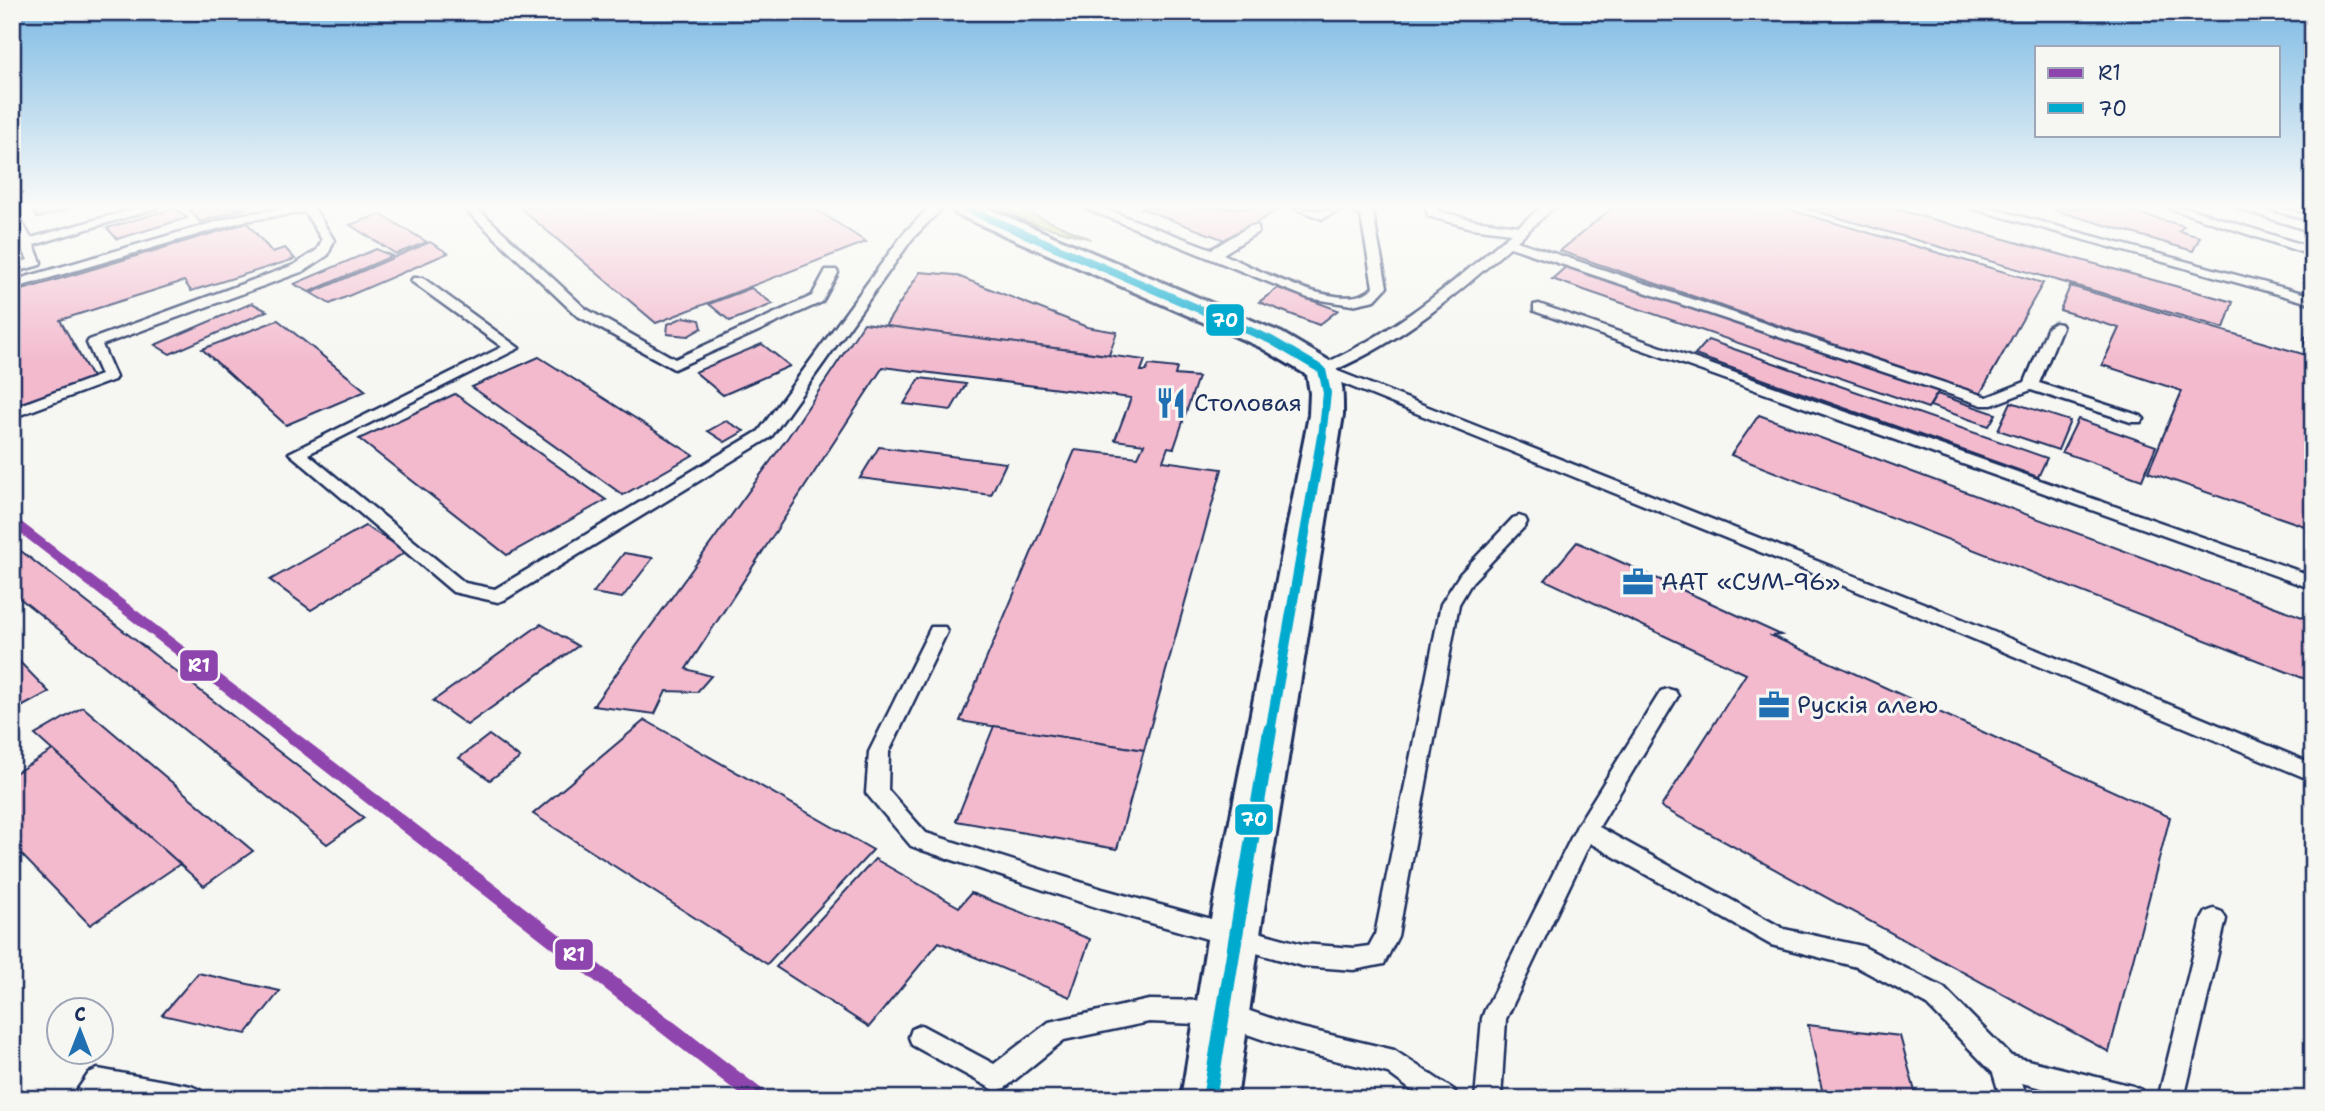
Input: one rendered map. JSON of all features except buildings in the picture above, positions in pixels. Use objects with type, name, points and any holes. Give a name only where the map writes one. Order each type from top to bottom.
[{"type":"main road","points":[[1085,260],[1271,340],[1322,370],[1327,393],[1326,415],[1234,934],[1209,1099]]},
{"type":"lane","points":[[12,269],[35,262],[34,260]]},
{"type":"lane","points":[[12,285],[99,260]]},
{"type":"lane","points":[[12,413],[109,377],[94,343],[299,268],[312,260]]},
{"type":"lane","points":[[525,260],[581,312],[674,365],[817,299],[831,273]]},
{"type":"lane","points":[[418,281],[512,348],[297,453],[459,587],[498,596],[765,434],[891,260]]},
{"type":"lane","points":[[1227,260],[1322,298],[1347,302],[1370,298],[1380,287],[1375,260]]},
{"type":"lane","points":[[1322,370],[1370,348],[1411,320],[1485,260]]},
{"type":"lane","points":[[1561,260],[1987,402],[2031,385],[2136,419]]},
{"type":"lane","points":[[2166,260],[2313,300]]},
{"type":"lane","points":[[1539,308],[2313,583]]},
{"type":"lane","points":[[2031,385],[2054,327]]},
{"type":"lane","points":[[1322,370],[1922,610],[2313,773]]},
{"type":"lane","points":[[938,632],[879,752],[877,793],[919,840],[1102,900],[1234,934],[1302,955],[1354,959],[1376,956],[1386,936],[1450,604],[1466,578],[1519,522]]},
{"type":"lane","points":[[1488,1099],[1494,1017],[1586,830],[1668,696]]},
{"type":"lane","points":[[1586,830],[1779,938],[1862,957],[1936,996],[2004,1066],[2014,1099]]},
{"type":"lane","points":[[2171,1099],[2214,919]]},
{"type":"lane","points":[[921,1037],[996,1079],[1058,1030],[1149,1011],[1221,1013],[1293,1038],[1394,1062],[1445,1099]]},
{"type":"lane","points":[[2004,1066],[2133,1099]]},
{"type":"lane","points":[[84,1099],[98,1082],[191,1099]]},
{"type":"transit line","name":"70","points":[[1085,260],[1271,340],[1322,370],[1327,393],[1326,415],[1234,934],[1209,1099]]},
{"type":"transit line","name":"R1","points":[[12,521],[761,1099]]},
{"type":"place","name":"Столовая","points":[[1171,403]]},
{"type":"place","name":"ААТ «СУМ-96»","points":[[1638,582]]},
{"type":"place","name":"Рускія алею","points":[[1774,705]]}]
